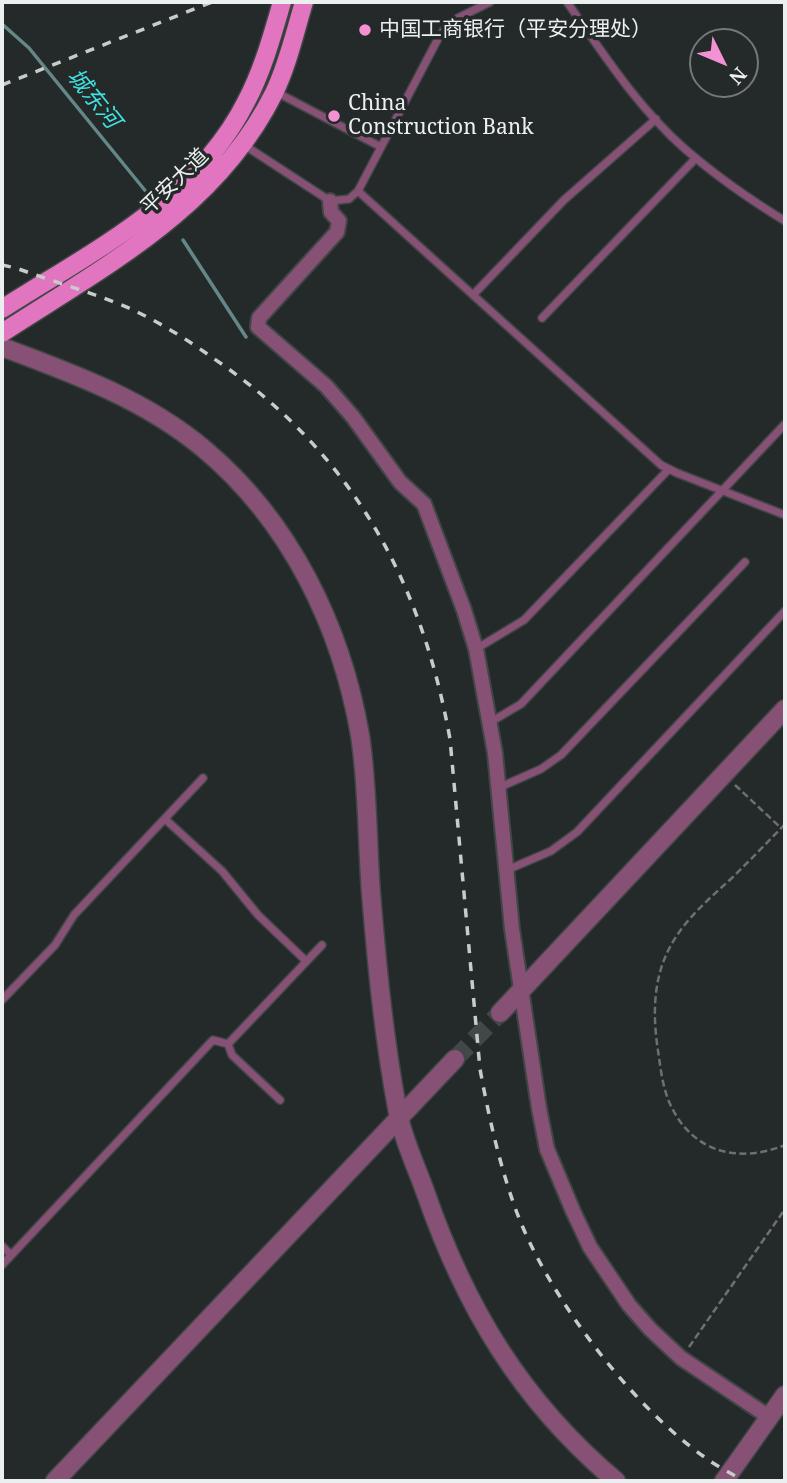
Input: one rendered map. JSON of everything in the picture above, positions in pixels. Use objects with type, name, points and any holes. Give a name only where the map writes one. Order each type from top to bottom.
[{"type":"main road","name":"平安大道","points":[[2,309],[130,228],[177,191],[200,168],[246,103],[260,72],[282,2]]},
{"type":"main road","name":"平安大道","points":[[2,332],[151,236],[190,205],[243,145],[275,92],[304,2]]},
{"type":"street","points":[[330,201],[331,212],[339,221],[337,232],[259,318],[258,327],[326,386],[353,417],[400,481],[424,504],[464,610],[476,649],[489,723],[512,929],[547,1149],[590,1247],[629,1305],[681,1358],[769,1417]]},
{"type":"street","points":[[2,347],[72,374],[128,400],[162,419],[205,449],[249,492],[266,513],[319,600],[341,656],[360,737],[375,937],[399,1118],[441,1238],[461,1284],[491,1338],[535,1401],[593,1462],[616,1481]]},
{"type":"street","points":[[500,1013],[785,709]]},
{"type":"street","points":[[55,1481],[455,1059]]},
{"type":"street","points":[[724,1481],[785,1395]]},
{"type":"lane","points":[[243,145],[330,201],[348,198],[358,191],[440,35],[450,22],[491,2]]},
{"type":"lane","points":[[567,2],[656,119],[696,158],[745,197],[785,220]]},
{"type":"lane","points":[[275,92],[381,147]]},
{"type":"lane","points":[[473,295],[564,200],[656,119]]},
{"type":"lane","points":[[542,318],[696,158]]},
{"type":"lane","points":[[358,191],[668,470],[785,516]]},
{"type":"lane","points":[[489,723],[521,704],[785,424]]},
{"type":"lane","points":[[476,649],[524,620],[668,470]]},
{"type":"lane","points":[[498,788],[541,769],[561,755],[746,562]]},
{"type":"lane","points":[[507,870],[551,850],[577,832],[785,611]]},
{"type":"lane","points":[[2,1000],[55,945],[74,915],[203,778]]},
{"type":"lane","points":[[165,819],[222,872],[258,915],[306,961]]},
{"type":"lane","points":[[228,1044],[322,945]]},
{"type":"lane","points":[[2,1265],[214,1040],[228,1044]]},
{"type":"lane","points":[[228,1044],[232,1055],[280,1100]]},
{"type":"lane","points":[[2,1246],[11,1255]]},
{"type":"path","points":[[724,775],[781,828]]},
{"type":"path","points":[[785,824],[696,912],[675,938],[660,974],[654,1019],[660,1066],[672,1109],[697,1138],[710,1147],[741,1156],[774,1150],[785,1145]]},
{"type":"path","points":[[681,1358],[785,1209]]},
{"type":"waterway","name":"城东河","points":[[2,24],[29,48],[152,199]]},
{"type":"waterway","name":"城东河","points":[[183,240],[246,337]]},
{"type":"tunnel","points":[[455,1059],[500,1013]]},
{"type":"railway","points":[[2,85],[212,2]]},
{"type":"railway","points":[[2,265],[131,309],[163,325],[203,351],[261,394],[304,434],[341,477],[372,523],[398,572],[420,625],[437,680],[450,739],[480,1069],[505,1178],[517,1213],[549,1279],[571,1313],[621,1378],[675,1434],[708,1460],[744,1481]]},
{"type":"place","name":"中国工商银行（平安分理处）","points":[[365,30]]},
{"type":"place","name":"China Construction Bank","points":[[334,116]]}]
